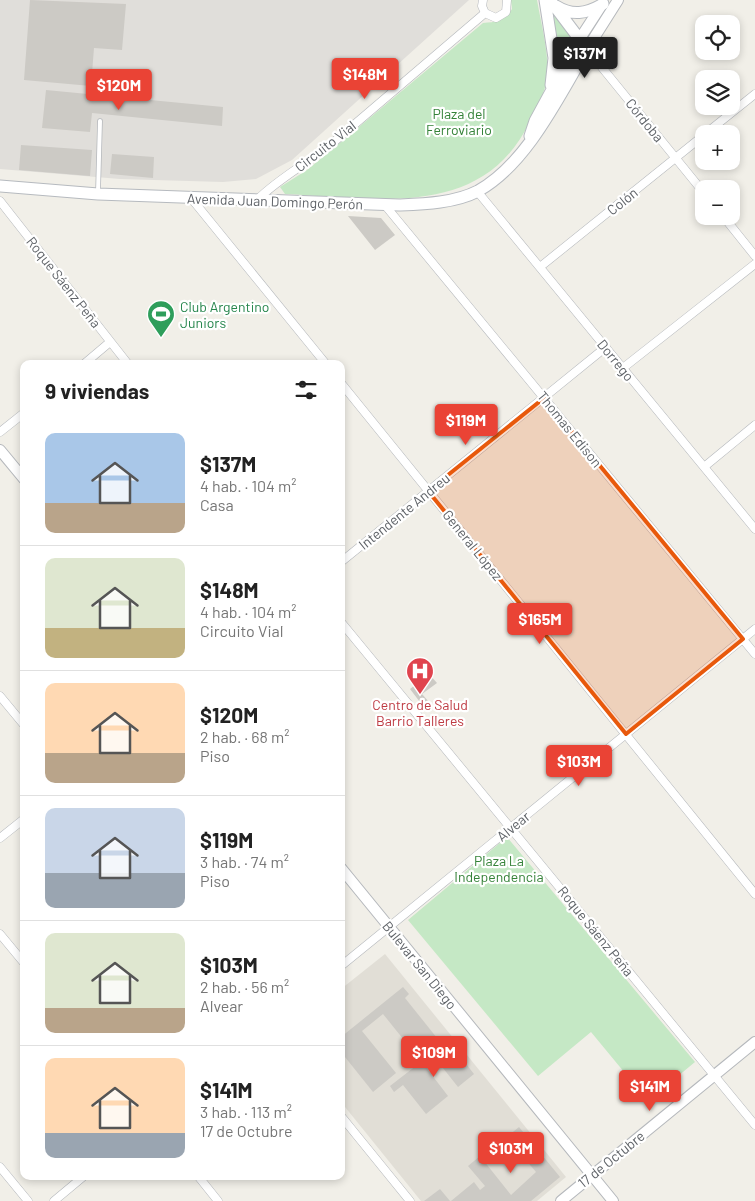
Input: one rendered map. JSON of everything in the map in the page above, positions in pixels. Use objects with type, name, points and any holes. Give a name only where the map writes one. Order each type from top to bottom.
[{"type":"main road","name":"Córdoba","points":[[549,1],[587,49]]},
{"type":"main road","points":[[549,1],[564,11],[579,14],[604,2]]},
{"type":"main road","points":[[548,100],[554,74],[549,1]]},
{"type":"main road","name":"Avenida Juan Domingo Perón","points":[[528,142],[535,122],[579,40]]},
{"type":"main road","name":"Avenida Juan Domingo Perón","points":[[0,186],[98,194],[384,204],[422,204],[464,196],[478,191],[511,164],[542,126],[587,49]]},
{"type":"street","points":[[483,0],[482,6],[485,13],[496,18],[504,15],[508,8],[507,0]]},
{"type":"street","name":"Avenida Juan Domingo Perón","points":[[587,49],[618,0]]},
{"type":"street","name":"Avenida Juan Domingo Perón","points":[[579,40],[604,2]]},
{"type":"street","name":"Circuito Vial","points":[[257,200],[278,180],[304,166],[328,147],[485,13]]},
{"type":"street","name":"Córdoba","points":[[587,49],[695,182]]},
{"type":"street","name":"Colón","points":[[715,125],[755,94]]},
{"type":"street","name":"Colón","points":[[540,267],[695,141]]},
{"type":"street","name":"Dorrego","points":[[478,191],[755,529]]},
{"type":"street","points":[[191,198],[323,360]]},
{"type":"street","name":"Roque Sáenz Peña","points":[[0,201],[125,360]]},
{"type":"street","name":"Thomas Edison","points":[[384,204],[755,654]]},
{"type":"street","points":[[730,225],[755,256]]},
{"type":"street","points":[[623,368],[755,264]]},
{"type":"street","points":[[89,360],[110,342]]},
{"type":"street","name":"Intendente Andreu","points":[[345,559],[606,347]]},
{"type":"street","name":"General López","points":[[345,388],[755,894]]},
{"type":"street","points":[[0,432],[20,416]]},
{"type":"street","points":[[704,466],[755,426]]},
{"type":"street","points":[[0,450],[20,474]]},
{"type":"street","name":"Roque Sáenz Peña","points":[[345,627],[755,1125]]},
{"type":"street","name":"Alvear","points":[[345,963],[755,629]]},
{"type":"street","points":[[0,696],[20,720]]},
{"type":"street","points":[[0,838],[20,822]]},
{"type":"street","name":"Bulevar San Diego","points":[[345,873],[613,1201]]},
{"type":"street","points":[[0,934],[20,958]]},
{"type":"street","name":"17 de Octubre","points":[[560,1201],[755,1042]]},
{"type":"street","points":[[345,1121],[410,1201]]},
{"type":"street","points":[[0,1167],[28,1201]]},
{"type":"street","points":[[54,1201],[79,1180]]},
{"type":"street","points":[[201,1180],[218,1201]]},
{"type":"lane","points":[[98,194],[100,121]]},
{"type":"highlighted area","points":[[544,398],[743,639],[626,734],[428,491]]},
{"type":"shaded area","points":[[0,0],[469,0],[292,160],[256,179],[223,182],[120,179],[0,169]]},
{"type":"shaded area","points":[[385,954],[566,1177],[537,1201],[421,1201],[345,1107],[345,986]]},
{"type":"green space","name":"Plaza del Ferroviario","points":[[511,0],[537,0],[546,50],[547,79],[530,121],[510,153],[485,175],[456,189],[424,197],[390,199],[285,194],[280,187],[307,170],[483,23],[496,21],[506,16],[512,9]]},
{"type":"green space","points":[[551,12],[575,41],[560,65],[558,65]]},
{"type":"green space","name":"Plaza La Independencia","points":[[507,837],[695,1062],[648,1101],[591,1032],[538,1076],[408,920]]},
{"type":"building","points":[[30,0],[126,4],[122,50],[94,48],[91,86],[24,80]]},
{"type":"building","points":[[46,90],[223,107],[222,126],[92,113],[90,132],[42,128]]},
{"type":"building","points":[[21,145],[92,150],[90,176],[19,170]]},
{"type":"building","points":[[112,154],[154,157],[153,178],[110,174]]},
{"type":"building","points":[[348,216],[381,218],[395,235],[375,250]]},
{"type":"building","points":[[429,674],[437,683],[422,694],[429,702],[423,706],[410,689]]},
{"type":"building","points":[[403,987],[409,994],[405,998],[437,1038],[416,1055],[383,1014],[362,1031],[396,1073],[373,1092],[345,1057],[345,1034]]},
{"type":"building","points":[[448,1041],[474,1074],[458,1087],[435,1058],[425,1066],[448,1096],[426,1114],[403,1085],[394,1092],[390,1086]]},
{"type":"building","points":[[519,1127],[560,1177],[531,1201],[451,1201],[474,1182],[480,1190],[485,1186],[468,1166],[480,1156],[511,1195],[536,1172],[514,1146],[499,1158],[492,1149]]},
{"type":"building","points":[[440,1189],[450,1201],[424,1201]]},
{"type":"place","name":"Club Argentino Juniors","points":[[161,338]]},
{"type":"place","name":"Centro de Salud Barrio Talleres","points":[[420,695]]}]
